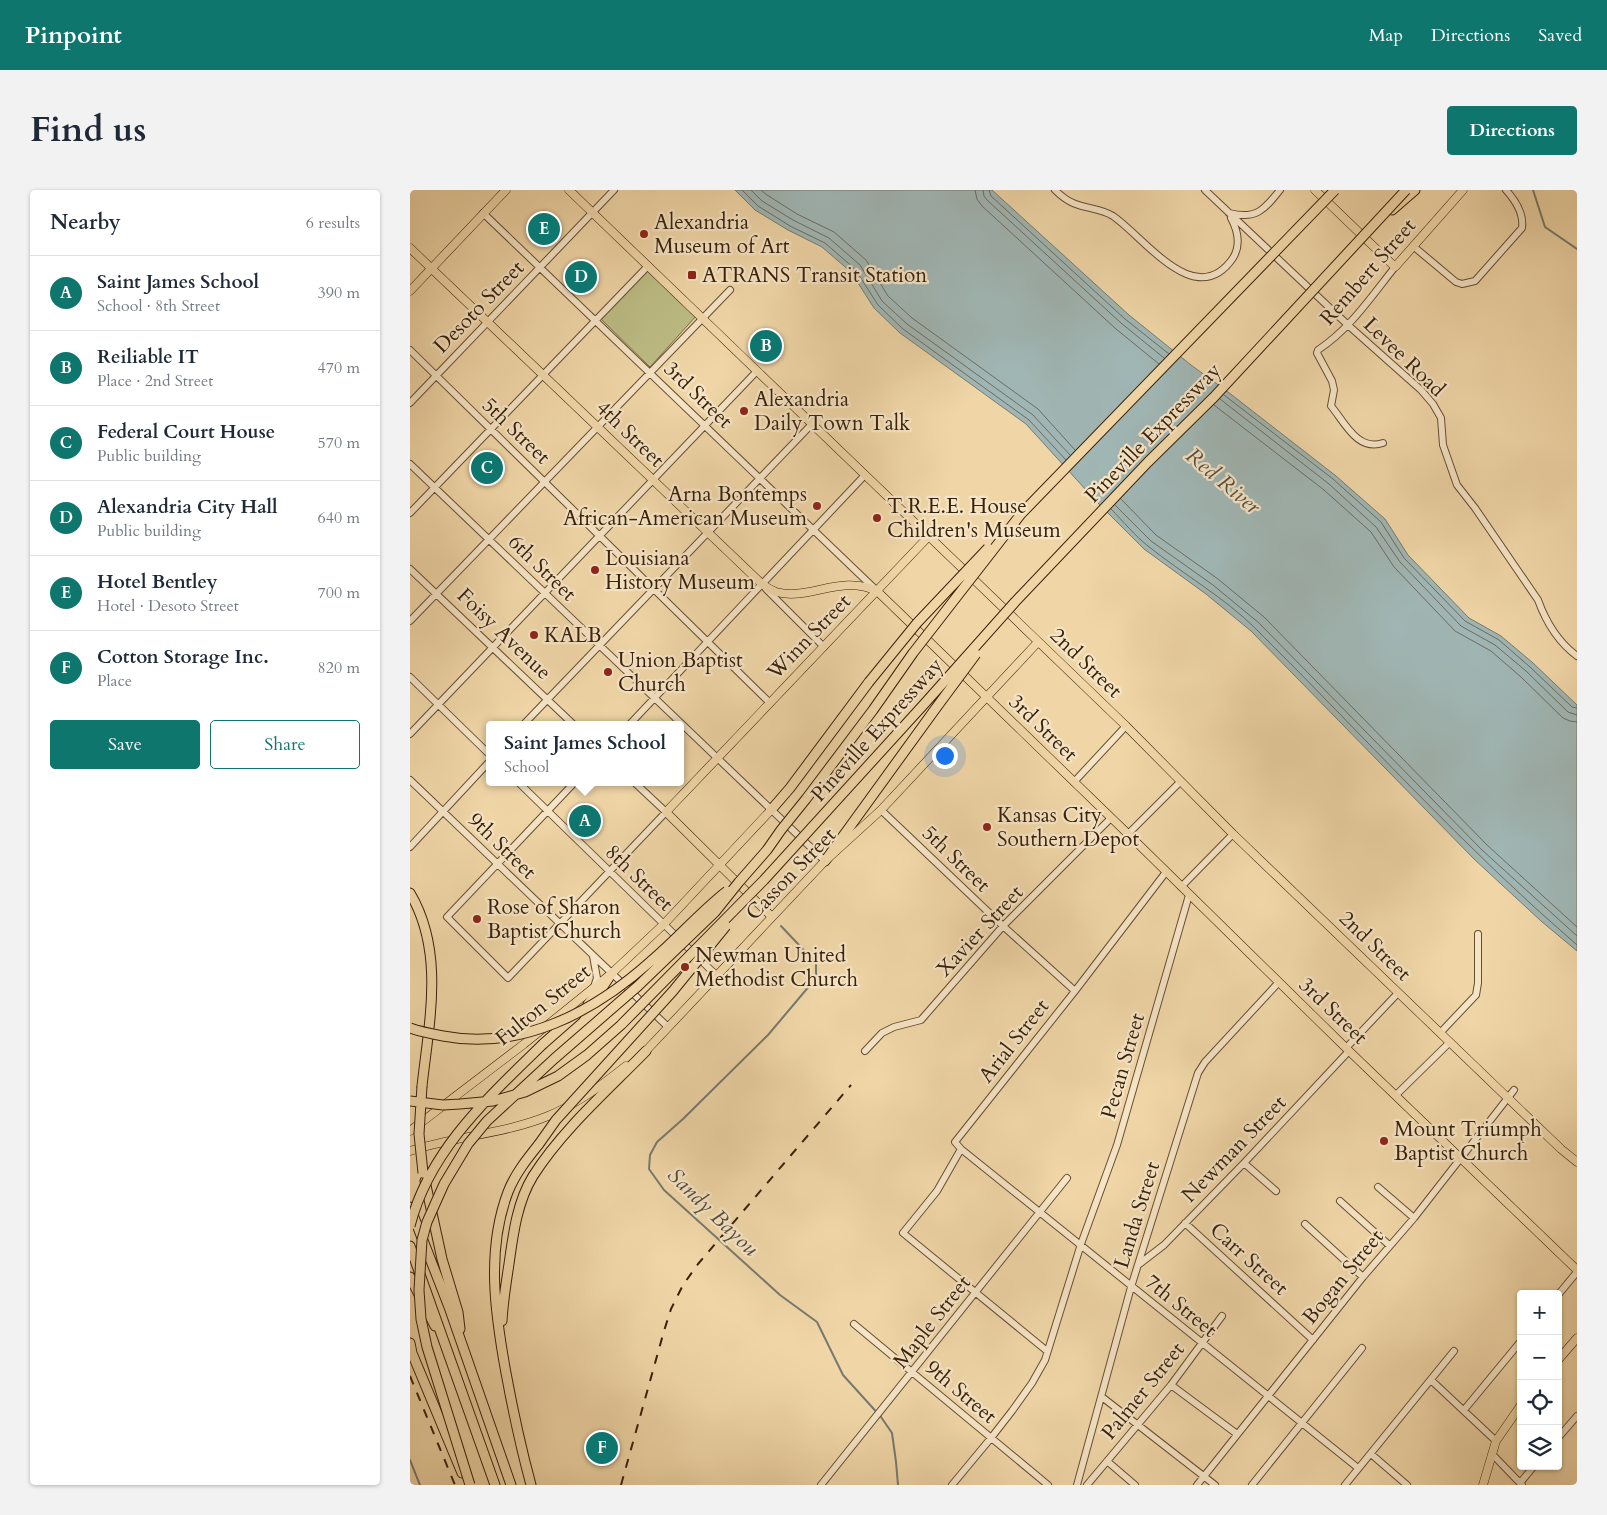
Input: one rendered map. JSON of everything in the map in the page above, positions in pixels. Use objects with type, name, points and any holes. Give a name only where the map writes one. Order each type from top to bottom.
[{"type":"highway","name":"Pineville Expressway","points":[[739,882],[806,800],[913,653],[1021,514],[1335,190]]},
{"type":"highway","name":"Pineville Expressway","points":[[764,880],[1015,602],[1148,462],[1214,398],[1406,190]]},
{"type":"highway","points":[[1367,232],[1415,190]]},
{"type":"highway","points":[[771,810],[790,788],[869,682],[923,616],[1021,514]]},
{"type":"highway","points":[[825,861],[1015,602]]},
{"type":"highway","points":[[410,1101],[443,1105],[493,1101],[525,1092],[558,1076],[621,1025],[764,880]]},
{"type":"highway","points":[[531,1485],[513,1411],[500,1344],[495,1299],[494,1271],[498,1227],[509,1190],[523,1163],[556,1120],[673,991],[764,880]]},
{"type":"highway","points":[[410,1028],[437,1035],[474,1040],[514,1037],[545,1027],[574,1014],[619,988],[651,962],[723,894],[739,882]]},
{"type":"highway","points":[[469,1485],[427,1347],[421,1319],[419,1290],[422,1240],[435,1203],[468,1144],[487,1122],[690,938],[715,912],[739,882]]},
{"type":"highway","points":[[410,893],[426,928],[432,969],[431,1004],[419,1134],[423,1173],[442,1259],[458,1312],[462,1346]]},
{"type":"highway","points":[[410,1226],[424,1187],[436,1164],[473,1114],[544,1044],[594,999],[612,973]]},
{"type":"highway","points":[[500,1344],[503,1303],[515,1226],[533,1177],[566,1133],[646,1051]]},
{"type":"highway","points":[[410,1207],[449,1307],[511,1485]]},
{"type":"highway","points":[[410,1246],[495,1485]]},
{"type":"highway","points":[[410,1277],[454,1368]]},
{"type":"highway","points":[[410,1343],[412,1353],[469,1485]]},
{"type":"main road","points":[[410,291],[506,190]]},
{"type":"main road","name":"2nd Street","points":[[569,190],[1126,726],[1233,834],[1577,1162]]},
{"type":"main road","points":[[1315,190],[1395,267]]},
{"type":"main road","name":"Rembert Street","points":[[1395,267],[1463,190]]},
{"type":"main road","name":"4th Street","points":[[410,248],[762,584]]},
{"type":"main road","name":"Winn Street","points":[[666,812],[929,536]]},
{"type":"main road","points":[[762,584],[782,593],[854,584],[877,591]]},
{"type":"main road","name":"3rd Street","points":[[877,591],[1128,834],[1347,1050],[1396,1095],[1577,1271]]},
{"type":"main road","name":"Casson Street","points":[[410,1152],[547,1116],[579,1101],[646,1051],[825,861],[881,810],[1038,642]]},
{"type":"main road","name":"Fulton Street","points":[[410,1131],[612,973],[664,924],[771,810]]},
{"type":"main road","points":[[666,812],[772,917]]},
{"type":"main road","points":[[1562,1355],[1577,1338]]},
{"type":"main road","points":[[1483,1485],[1496,1441],[1517,1411]]},
{"type":"street","name":"Desoto Street","points":[[410,403],[614,190]]},
{"type":"street","points":[[1054,190],[1073,203],[1094,208],[1114,217],[1179,272],[1199,278],[1219,273],[1227,266],[1236,253],[1238,231],[1228,212]]},
{"type":"street","name":"Levee Road","points":[[1205,190],[1349,326],[1421,390],[1438,412],[1442,427],[1443,445],[1457,485],[1538,600],[1551,629],[1577,656]]},
{"type":"street","points":[[1228,212],[1243,216],[1255,214],[1268,205],[1280,190]]},
{"type":"street","points":[[1413,246],[1456,282],[1462,284],[1475,281],[1522,228],[1523,223],[1517,204],[1506,190]]},
{"type":"street","name":"3rd Street","points":[[483,213],[877,591]]},
{"type":"street","points":[[410,514],[648,266]]},
{"type":"street","name":"Rembert Street","points":[[1383,443],[1371,444],[1360,440],[1347,429],[1331,406],[1334,390],[1332,381],[1317,353],[1318,350],[1335,339],[1349,326],[1395,267]]},
{"type":"street","points":[[410,620],[730,290]]},
{"type":"street","name":"5th Street","points":[[410,350],[770,703]]},
{"type":"street","points":[[410,734],[757,371]]},
{"type":"street","points":[[527,721],[812,424]]},
{"type":"street","name":"6th Street","points":[[410,464],[678,721]]},
{"type":"street","points":[[633,721],[865,475]]},
{"type":"street","name":"Foisy Avenue","points":[[410,569],[570,721]]},
{"type":"street","name":"4th Street","points":[[762,584],[824,647]]},
{"type":"street","points":[[410,677],[486,751]]},
{"type":"street","points":[[1074,782],[1126,726]]},
{"type":"street","name":"6th Street","points":[[684,727],[825,861]]},
{"type":"street","points":[[410,847],[486,765]]},
{"type":"street","name":"9th Street","points":[[410,780],[668,1027]]},
{"type":"street","points":[[1128,834],[1181,781]]},
{"type":"street","name":"8th Street","points":[[522,786],[716,976]]},
{"type":"street","points":[[498,864],[571,786]]},
{"type":"street","points":[[638,786],[666,812]]},
{"type":"street","name":"5th Street","points":[[881,810],[1003,926],[1075,991]]},
{"type":"street","name":"Winn Street","points":[[498,864],[448,917],[508,978],[666,812]]},
{"type":"street","name":"Xavier Street","points":[[865,1050],[882,1033],[894,1027],[922,1020],[1003,926],[1111,818]]},
{"type":"street","points":[[1181,887],[1233,834]]},
{"type":"street","name":"Arial Street","points":[[976,1292],[903,1233],[937,1191],[961,1148],[955,1142],[1075,991],[1166,872]]},
{"type":"street","name":"Pecan Street","points":[[952,1485],[991,1438],[1041,1368],[1081,1244],[1117,1145],[1189,895]]},
{"type":"street","points":[[1440,1033],[1476,995],[1478,983],[1478,934]]},
{"type":"street","points":[[593,955],[597,973],[594,987]]},
{"type":"street","name":"Landa Street","points":[[1077,1485],[1131,1287],[1198,1073],[1216,1049],[1279,982]]},
{"type":"street","name":"Newman Street","points":[[1138,1265],[1164,1245],[1244,1163],[1398,993]]},
{"type":"street","points":[[1396,1095],[1450,1042]]},
{"type":"street","name":"Bogan Street","points":[[1197,1485],[1389,1245],[1414,1218],[1514,1090]]},
{"type":"street","name":"7th Street","points":[[961,1148],[1081,1244],[1131,1287],[1358,1468]]},
{"type":"street","points":[[1244,1163],[1276,1191]]},
{"type":"street","name":"Maple Street","points":[[821,1485],[1067,1178]]},
{"type":"street","points":[[1378,1187],[1414,1218]]},
{"type":"street","points":[[1340,1201],[1389,1245]]},
{"type":"street","name":"Carr Street","points":[[1185,1223],[1313,1340]]},
{"type":"street","points":[[1305,1224],[1363,1277]]},
{"type":"street","points":[[1562,1290],[1577,1271]]},
{"type":"street","points":[[976,1292],[1047,1352]]},
{"type":"street","name":"Palmer Street","points":[[1087,1485],[1171,1385],[1222,1316]]},
{"type":"street","name":"9th Street","points":[[854,1324],[1048,1485]]},
{"type":"street","points":[[1464,1410],[1517,1345]]},
{"type":"street","points":[[1252,1485],[1362,1348]]},
{"type":"street","points":[[1345,1485],[1454,1351]]},
{"type":"street","points":[[1432,1380],[1496,1441]]},
{"type":"street","points":[[1171,1385],[1237,1434]]},
{"type":"street","points":[[1102,1397],[1215,1485]]},
{"type":"street","points":[[1562,1433],[1577,1416]]},
{"type":"street","points":[[1371,1454],[1407,1485]]},
{"type":"street","points":[[1492,1454],[1521,1484],[1531,1470]]},
{"type":"street","points":[[1107,1461],[1135,1485]]},
{"type":"green space","points":[[648,267],[697,315],[650,367],[600,318]]},
{"type":"water","name":"Red River","points":[[735,190],[992,190],[1129,315],[1336,476],[1385,519],[1408,555],[1469,618],[1501,636],[1533,663],[1577,705],[1577,951],[1541,921],[1474,859],[1251,631],[1206,594],[1144,549],[1096,501],[1026,424],[900,333],[874,308],[851,272],[822,247],[788,230],[755,210]]},
{"type":"waterway","points":[[1533,190],[1545,227],[1577,249]]},
{"type":"waterway","name":"Sandy Bayou","points":[[781,926],[816,963],[816,978],[768,1035],[657,1142],[650,1155],[649,1169],[664,1190],[780,1295],[817,1322],[843,1375],[881,1417],[892,1433],[898,1485]]},
{"type":"waterway","points":[[410,1460],[420,1485]]},
{"type":"railway","points":[[621,1485],[664,1331],[671,1309],[683,1285],[698,1264],[851,1085]]},
{"type":"railway","points":[[410,1376],[455,1485]]},
{"type":"place","name":"Hotel Bentley","points":[[544,229]]},
{"type":"place","name":"Alexandria Museum of Art","points":[[644,234]]},
{"type":"place","name":"ATRANS Transit Station","points":[[692,275]]},
{"type":"place","name":"Alexandria City Hall","points":[[581,277]]},
{"type":"place","name":"Reiliable IT","points":[[766,346]]},
{"type":"place","name":"Alexandria Daily Town Talk","points":[[744,411]]},
{"type":"place","name":"Federal Court House","points":[[487,468]]},
{"type":"place","name":"Arna Bontemps African-American Museum","points":[[817,506]]},
{"type":"place","name":"T.R.E.E. House Children's Museum","points":[[877,518]]},
{"type":"place","name":"Louisiana History Museum","points":[[595,570]]},
{"type":"place","name":"KALB","points":[[534,635]]},
{"type":"place","name":"Union Baptist Church","points":[[608,672]]},
{"type":"place","name":"Saint James School","points":[[585,821]]},
{"type":"place","name":"Kansas City Southern Depot","points":[[987,827]]},
{"type":"place","name":"Rose of Sharon Baptist Church","points":[[477,919]]},
{"type":"place","name":"Newman United Methodist Church","points":[[685,967]]},
{"type":"place","name":"Mount Triumph Baptist Church","points":[[1384,1141]]},
{"type":"place","name":"Cotton Storage Inc.","points":[[602,1448]]}]
